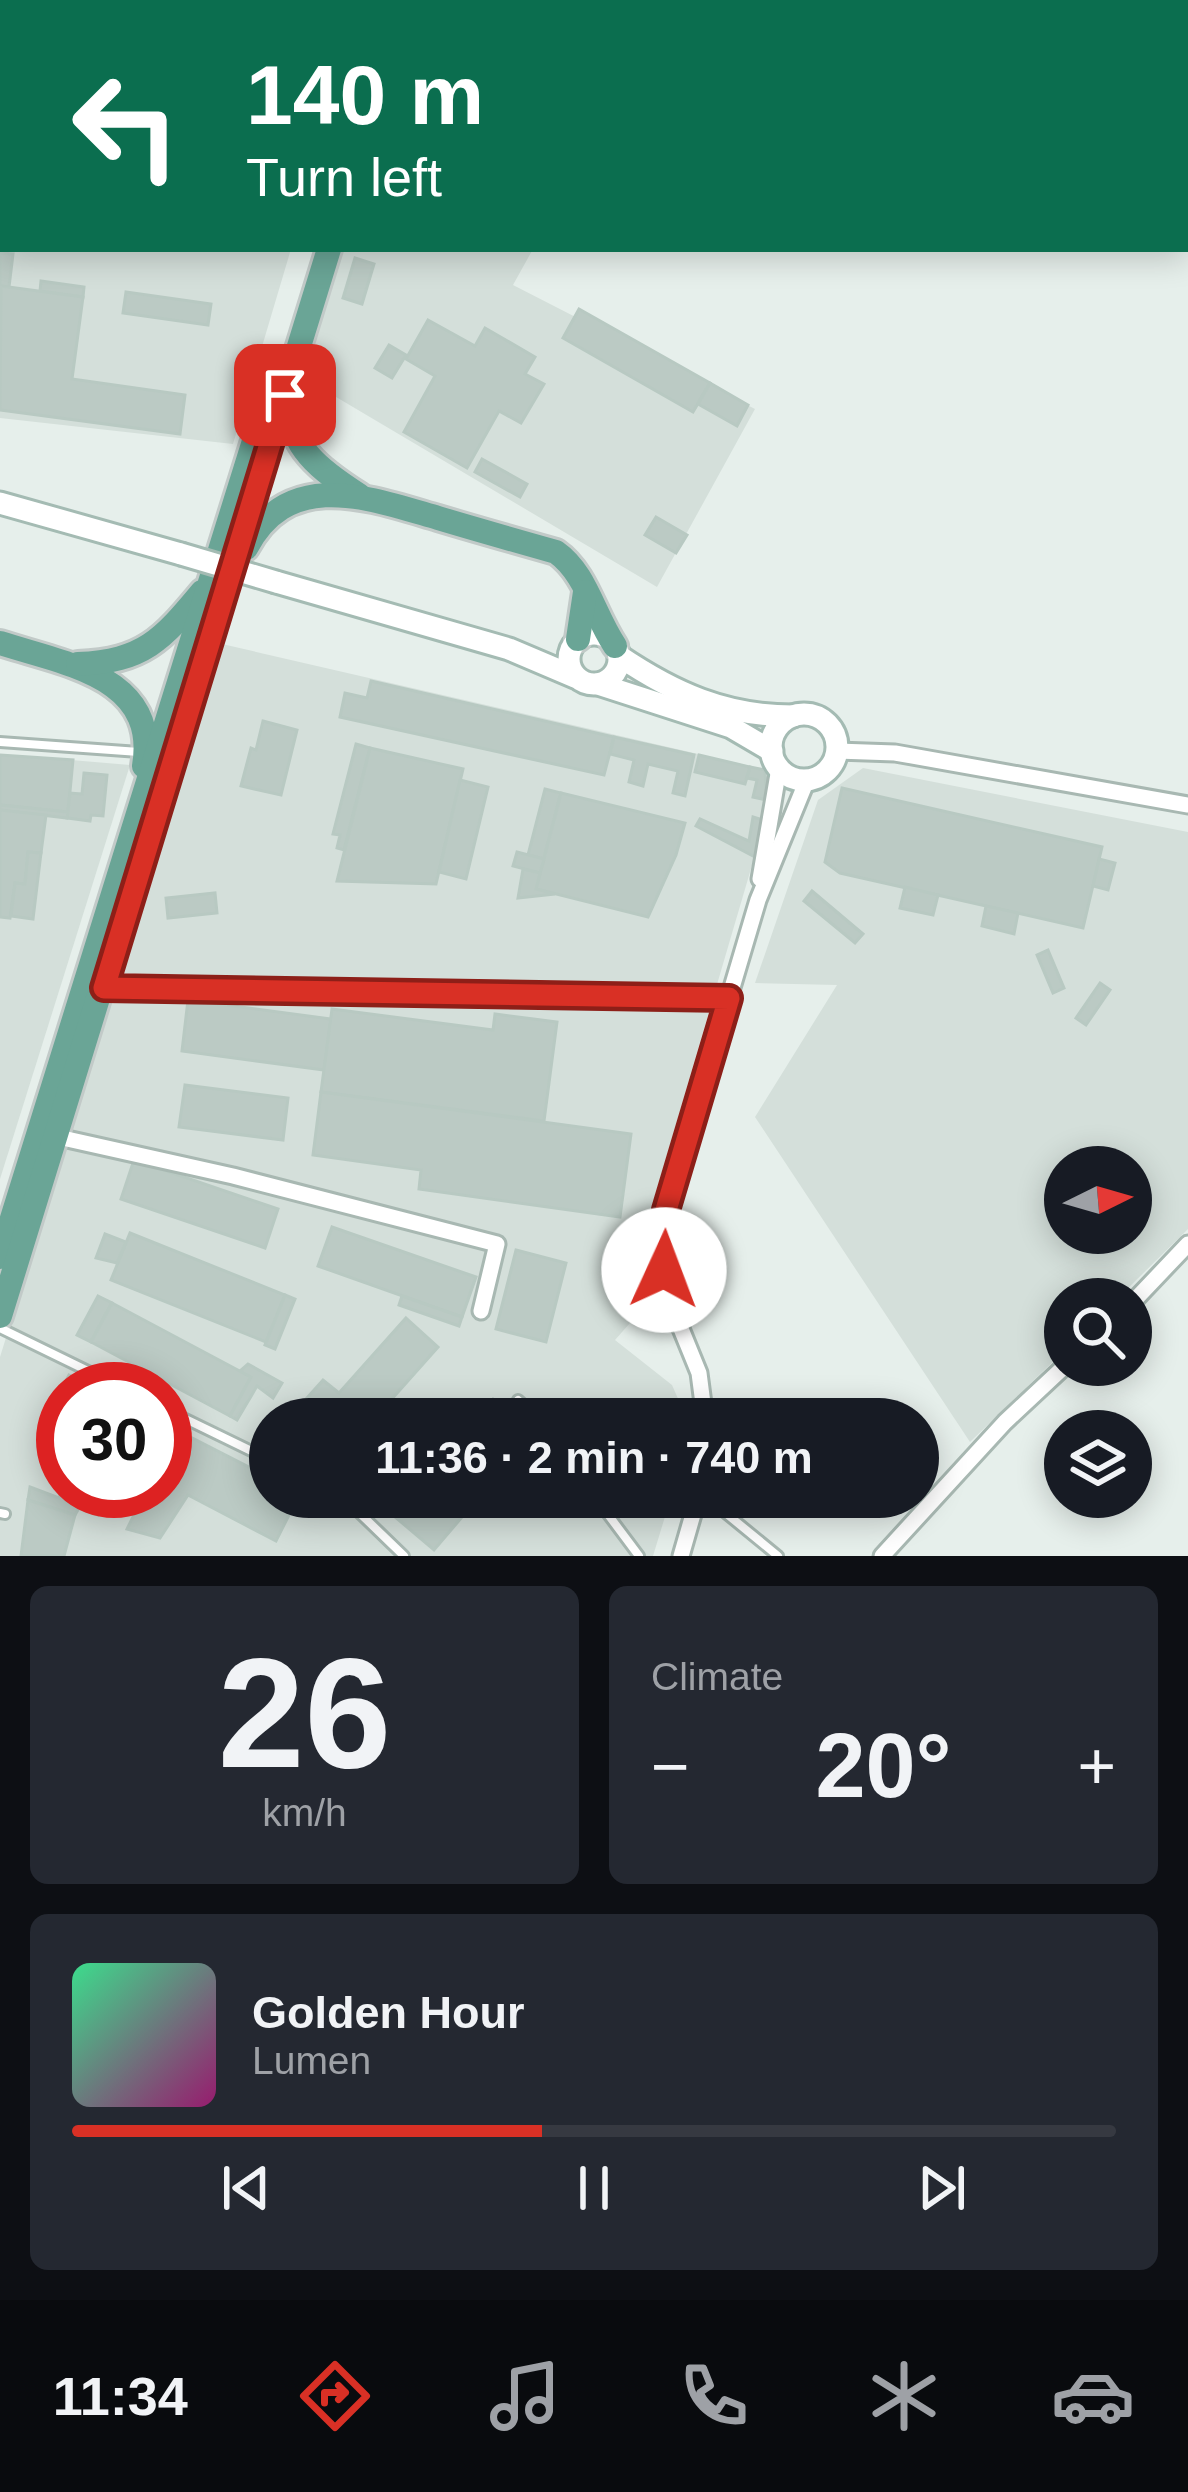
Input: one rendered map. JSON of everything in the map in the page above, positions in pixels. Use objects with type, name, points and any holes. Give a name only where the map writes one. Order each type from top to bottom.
[{"type":"main road","points":[[0,1316],[104,988],[311,252]]},
{"type":"main road","points":[[0,1257],[133,833],[328,252]]},
{"type":"main road","points":[[297,354],[290,413],[299,443],[314,463],[361,496]]},
{"type":"main road","points":[[68,664],[114,662],[146,650],[217,590],[260,525],[283,507],[314,495],[361,496],[556,552],[572,563],[595,616],[617,651],[614,674],[598,684]]},
{"type":"main road","points":[[7,507],[509,649],[575,677],[731,727],[792,778],[807,780],[827,771],[837,751],[837,740],[825,721],[815,716],[755,716],[665,687],[602,635],[574,646],[509,649]]},
{"type":"main road","points":[[575,677],[574,646],[585,590]]},
{"type":"main road","points":[[0,643],[103,679],[129,699],[144,722],[146,752],[133,833]]},
{"type":"main road","points":[[776,760],[776,730],[793,716]]},
{"type":"street","points":[[837,751],[895,753],[1188,805]]},
{"type":"street","points":[[758,900],[776,760]]},
{"type":"street","points":[[703,1398],[700,1373],[675,1314],[664,1270],[666,1210],[758,900],[807,780]]},
{"type":"street","points":[[58,1137],[497,1244],[482,1311]]},
{"type":"street","points":[[1152,1282],[1188,1244]]},
{"type":"street","points":[[883,1556],[1005,1421],[1044,1385]]},
{"type":"street","points":[[681,1556],[695,1518]]},
{"type":"lane","points":[[0,742],[146,752]]},
{"type":"lane","points":[[104,988],[729,998]]},
{"type":"lane","points":[[0,1328],[70,1362]]},
{"type":"lane","points":[[192,1422],[249,1450]]},
{"type":"lane","points":[[365,1518],[404,1556]]},
{"type":"lane","points":[[611,1518],[639,1556]]},
{"type":"lane","points":[[729,1518],[778,1556]]},
{"type":"shaded area","points":[[0,252],[290,252],[233,444],[0,418]]},
{"type":"shaded area","points":[[339,252],[531,252],[513,285],[755,409],[657,587],[304,378]]},
{"type":"shaded area","points":[[222,644],[763,769],[769,789],[755,855],[627,1291],[630,1323],[615,1340],[672,1385],[678,1398],[249,1398],[249,1518],[665,1518],[653,1556],[0,1556],[0,1357]]},
{"type":"shaded area","points":[[0,754],[130,765],[0,1179]]},
{"type":"shaded area","points":[[863,768],[1188,832],[1188,1229],[1138,1278],[1044,1278],[1044,1370],[970,1442],[755,1117],[837,985],[755,983],[818,800]]},
{"type":"building","points":[[0,253],[13,254],[9,287],[0,286]]},
{"type":"building","points":[[355,258],[374,264],[362,304],[343,298]]},
{"type":"building","points":[[41,281],[84,287],[83,297],[40,291]]},
{"type":"building","points":[[1,286],[83,297],[72,379],[185,395],[180,434],[0,410]]},
{"type":"building","points":[[126,292],[211,304],[208,325],[123,313]]},
{"type":"building","points":[[579,309],[710,383],[693,412],[563,338]]},
{"type":"building","points":[[428,320],[475,346],[485,328],[535,357],[525,374],[544,384],[521,423],[499,411],[467,468],[404,432],[435,376],[406,359]]},
{"type":"building","points":[[389,345],[406,355],[392,378],[375,368]]},
{"type":"building","points":[[710,383],[748,405],[737,426],[698,404]]},
{"type":"building","points":[[482,459],[527,484],[520,497],[475,472]]},
{"type":"building","points":[[656,517],[687,535],[676,553],[645,535]]},
{"type":"building","points":[[371,681],[614,737],[604,775],[340,717],[345,693],[367,698]]},
{"type":"building","points":[[263,721],[297,730],[281,795],[241,786]]},
{"type":"building","points":[[614,737],[694,755],[685,796],[673,793],[678,771],[648,764],[643,786],[629,782],[634,760],[610,754]]},
{"type":"building","points":[[356,744],[370,748],[344,850],[337,848],[340,835],[333,834]]},
{"type":"building","points":[[370,748],[463,769],[436,884],[337,881]]},
{"type":"building","points":[[0,755],[73,760],[68,812],[0,805]]},
{"type":"building","points":[[699,755],[750,767],[745,784],[695,772]]},
{"type":"building","points":[[750,767],[765,770],[767,800],[753,797],[757,780],[747,778]]},
{"type":"building","points":[[84,773],[107,775],[103,816],[91,815],[90,821],[67,818],[70,793],[82,794]]},
{"type":"building","points":[[460,780],[488,787],[466,879],[439,872]]},
{"type":"building","points":[[842,788],[1102,847],[1083,928],[840,873],[825,862]]},
{"type":"building","points":[[545,789],[561,793],[544,859],[528,855]]},
{"type":"building","points":[[561,793],[685,823],[648,917],[536,889]]},
{"type":"building","points":[[0,805],[68,812],[67,818],[0,810]]},
{"type":"building","points":[[0,810],[46,815],[41,853],[28,852],[25,884],[15,883],[10,918],[0,917]]},
{"type":"building","points":[[753,817],[763,820],[755,857],[696,826],[700,819],[749,841]]},
{"type":"building","points":[[28,852],[41,853],[33,919],[11,916],[15,883],[25,884]]},
{"type":"building","points":[[517,852],[544,859],[540,873],[513,866]]},
{"type":"building","points":[[1099,859],[1115,863],[1108,890],[1093,886]]},
{"type":"building","points":[[523,869],[540,873],[536,889],[555,894],[518,898]]},
{"type":"building","points":[[905,887],[938,895],[933,915],[900,908]]},
{"type":"building","points":[[812,891],[863,934],[855,943],[804,901]]},
{"type":"building","points":[[215,893],[217,913],[168,918],[166,898]]},
{"type":"building","points":[[986,906],[1018,913],[1014,934],[982,926]]},
{"type":"building","points":[[1048,950],[1064,988],[1053,993],[1037,955]]},
{"type":"building","points":[[1100,983],[1110,990],[1086,1025],[1076,1018]]},
{"type":"building","points":[[188,1000],[331,1019],[324,1070],[182,1051]]},
{"type":"building","points":[[332,1009],[493,1030],[495,1014],[557,1022],[544,1121],[321,1092]]},
{"type":"building","points":[[185,1085],[288,1098],[283,1140],[179,1127]]},
{"type":"building","points":[[321,1092],[631,1134],[620,1217],[419,1189],[421,1170],[313,1155]]},
{"type":"building","points":[[134,1160],[278,1209],[265,1248],[121,1199]]},
{"type":"building","points":[[332,1227],[476,1277],[462,1317],[318,1266]]},
{"type":"building","points":[[130,1233],[285,1295],[266,1342],[111,1280]]},
{"type":"building","points":[[105,1234],[126,1242],[117,1263],[96,1258]]},
{"type":"building","points":[[516,1250],[566,1263],[546,1342],[496,1329]]},
{"type":"building","points":[[285,1295],[295,1299],[275,1349],[265,1345]]},
{"type":"building","points":[[98,1296],[112,1303],[91,1342],[77,1335]]},
{"type":"building","points":[[402,1296],[462,1317],[459,1326],[399,1305]]},
{"type":"building","points":[[112,1303],[251,1377],[230,1416],[192,1396],[192,1362],[129,1362],[91,1342]]},
{"type":"building","points":[[406,1318],[438,1347],[393,1398],[307,1398],[323,1380],[339,1393]]},
{"type":"building","points":[[248,1364],[282,1383],[273,1398],[257,1386],[237,1420],[230,1416],[251,1377],[240,1371]]},
{"type":"building","points":[[192,1438],[249,1467],[249,1518],[288,1518],[276,1541],[192,1497]]},
{"type":"building","points":[[30,1487],[36,1489],[36,1503],[28,1500]]},
{"type":"building","points":[[28,1500],[36,1503],[36,1518],[74,1518],[64,1556],[21,1556]]},
{"type":"building","points":[[132,1518],[173,1518],[160,1538],[127,1529]]},
{"type":"building","points":[[396,1518],[461,1518],[434,1550]]},
{"type":"route","points":[[285,395],[104,988],[729,998],[666,1210],[664,1270]]}]
